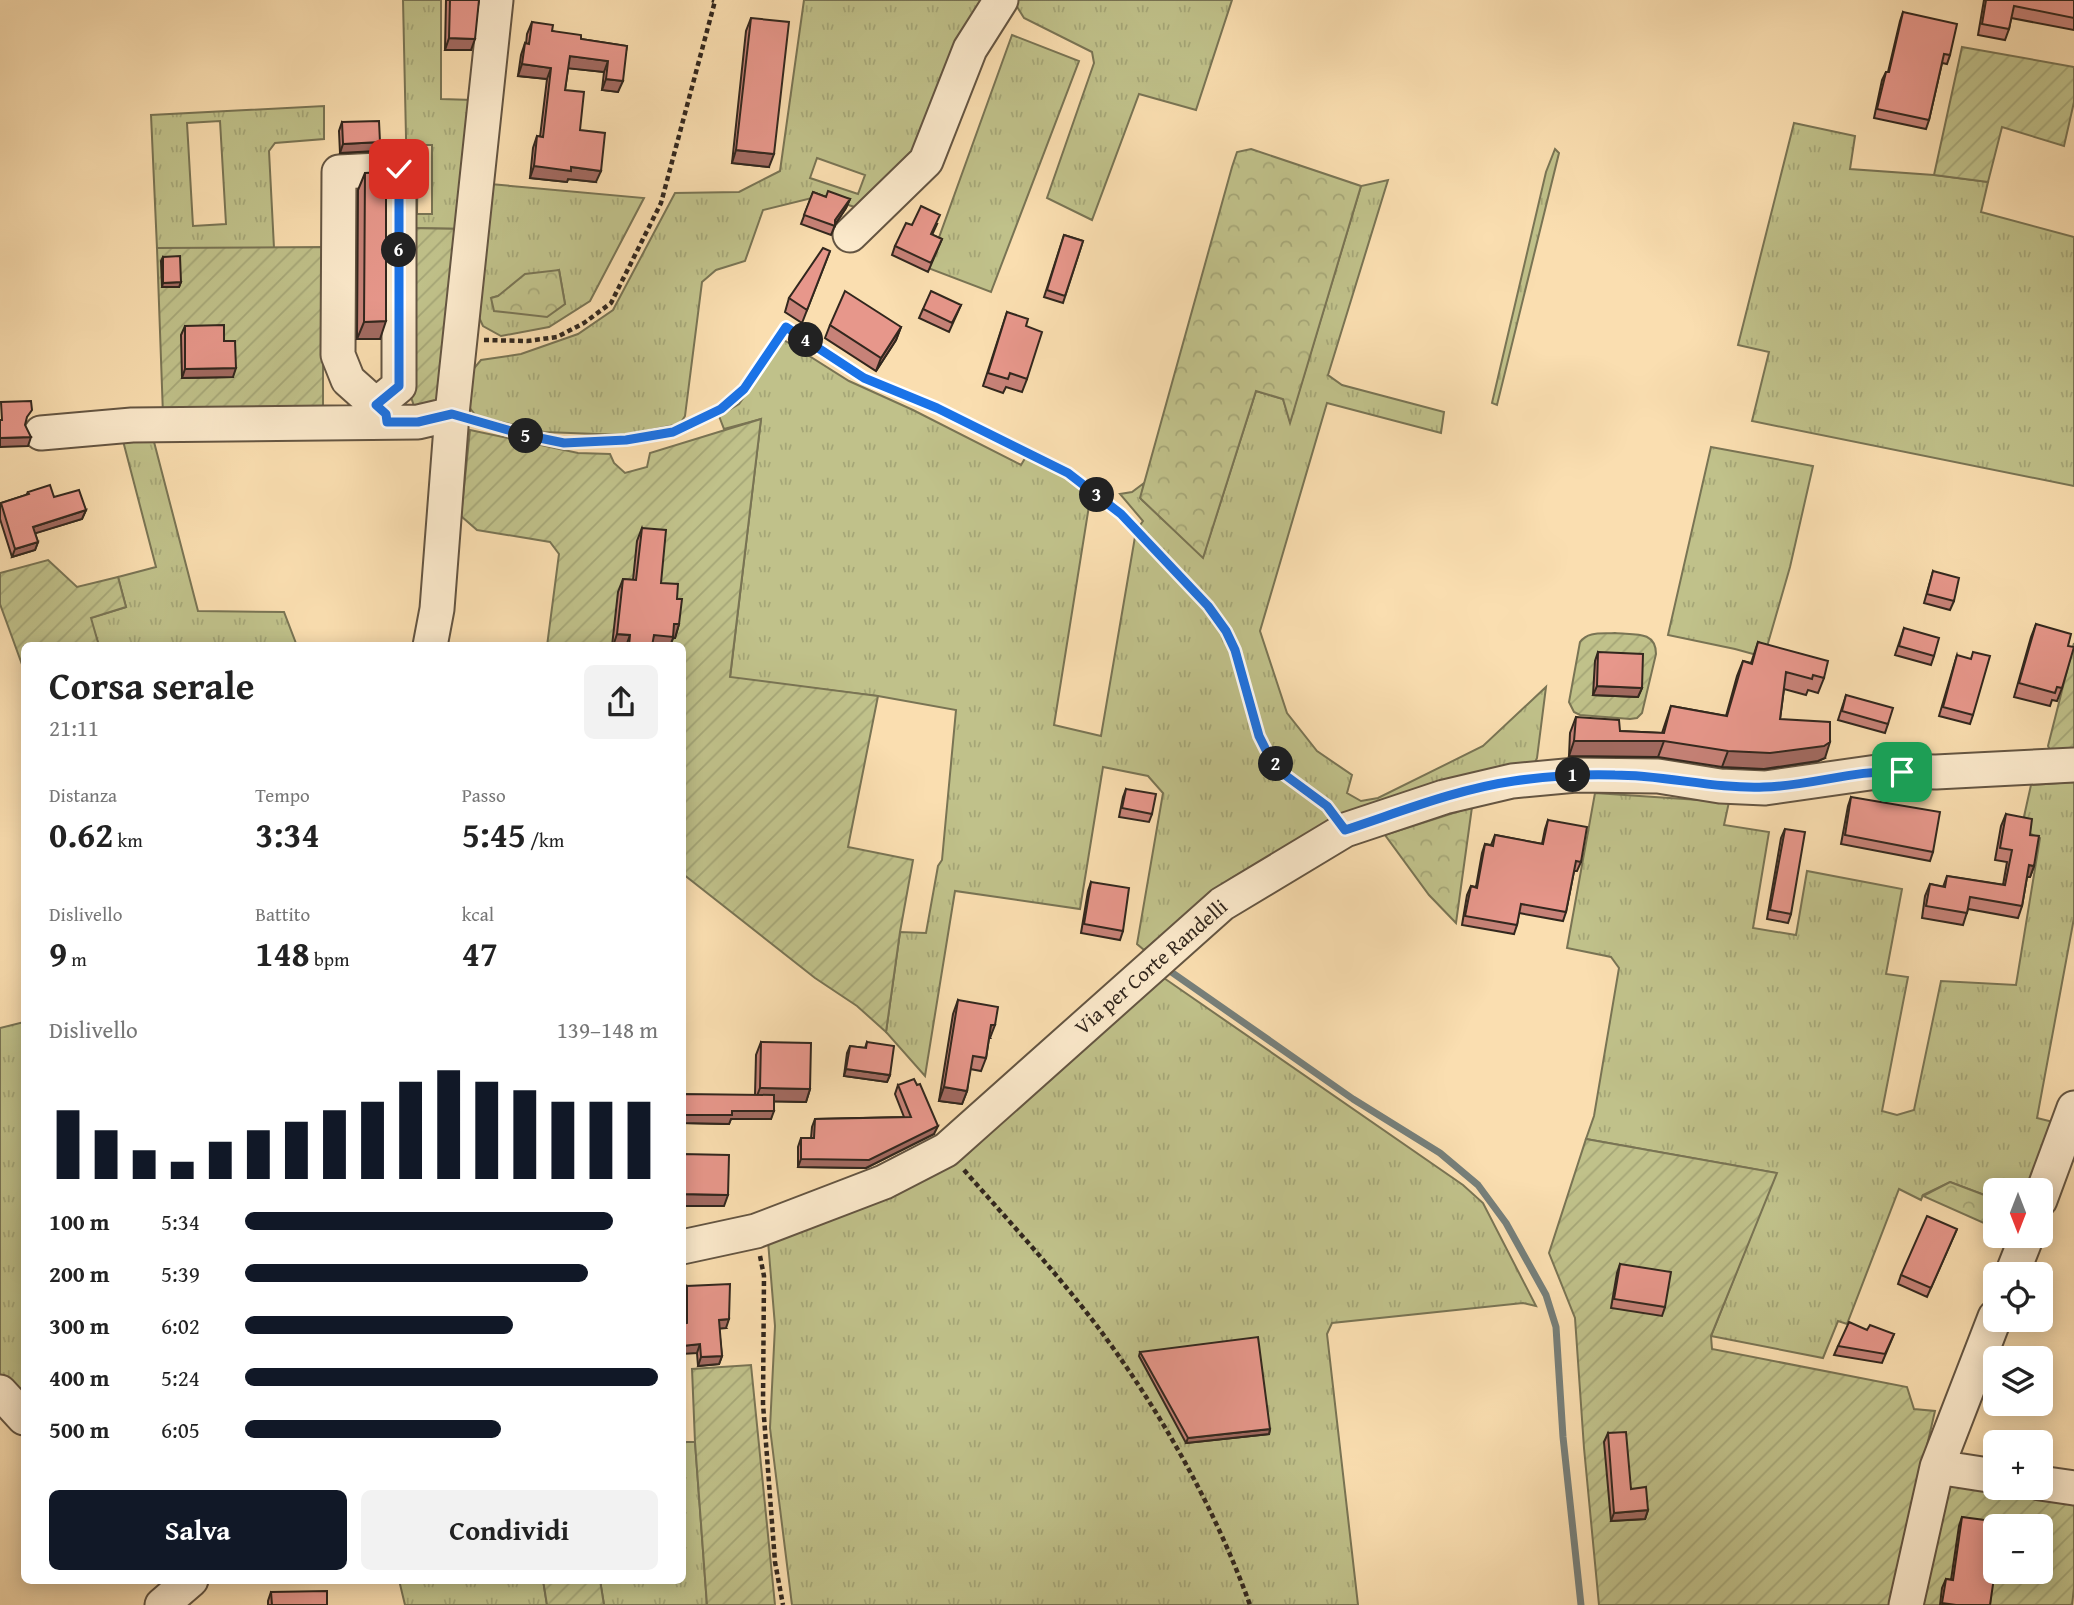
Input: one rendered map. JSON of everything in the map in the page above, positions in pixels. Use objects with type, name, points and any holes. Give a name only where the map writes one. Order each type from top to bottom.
[{"type":"street","points":[[431,642],[438,608],[452,414],[496,0]]},
{"type":"street","points":[[850,235],[926,162],[970,49],[1001,0]]},
{"type":"street","points":[[399,169],[399,386],[381,413],[348,380],[338,355],[339,172],[399,169]]},
{"type":"street","points":[[41,433],[132,425],[381,413],[418,422],[452,414]]},
{"type":"street","name":"Via per Corte Randelli","points":[[686,1246],[756,1231],[884,1182],[946,1150],[1222,904],[1345,830],[1444,797],[1512,781],[1566,776],[1658,776],[1720,786],[1765,788],[1884,771],[1936,772],[2074,765]]},
{"type":"street","points":[[2048,1178],[2074,1108]]},
{"type":"street","points":[[1906,1605],[1937,1467],[1989,1332]]},
{"type":"street","points":[[0,1392],[21,1415]]},
{"type":"street","points":[[1937,1467],[1983,1474]]},
{"type":"street","points":[[2053,1485],[2074,1488]]},
{"type":"path","points":[[460,339],[527,341],[557,337],[584,323],[611,303],[661,203],[715,1],[712,0]]},
{"type":"path","points":[[452,414],[564,443],[626,440],[673,432],[721,409],[744,389],[786,327],[864,378],[937,408],[1068,473],[1121,514],[1208,606],[1226,631],[1235,650],[1259,736],[1270,758],[1285,775],[1327,806],[1345,830]]},
{"type":"path","points":[[946,1150],[1067,1288],[1131,1373],[1206,1505],[1237,1569],[1250,1605]]},
{"type":"path","points":[[756,1231],[764,1276],[764,1417],[775,1562],[783,1605]]},
{"type":"green space","points":[[403,0],[441,0],[441,99],[473,100],[465,229],[408,228]],"holes":[[[418,145],[432,145],[432,214],[417,214]]]},
{"type":"green space","points":[[804,0],[987,0],[924,145],[858,208],[820,196],[763,210],[745,261],[716,270],[702,282],[685,416],[680,424],[624,435],[544,432],[476,416],[463,399],[465,379],[481,360],[521,354],[578,334],[613,310],[675,193],[739,192],[780,171]],"holes":[[[817,158],[865,175],[858,194],[810,178]]]},
{"type":"green space","points":[[1017,0],[1232,0],[1196,110],[1139,94],[1092,220],[1047,198],[1094,63],[1092,52],[1024,18],[1016,5]]},
{"type":"green space","points":[[1012,35],[1079,61],[991,292],[928,268]]},
{"type":"green space","points":[[1962,47],[2074,67],[2074,102],[2064,146],[2002,127],[1988,182],[1934,175]]},
{"type":"green space","points":[[324,106],[324,139],[275,143],[269,151],[274,248],[157,248],[151,115]],"holes":[[[220,121],[226,224],[193,226],[187,123]]]},
{"type":"green space","points":[[1794,123],[1855,136],[1850,169],[1988,182],[1981,212],[2074,237],[2074,486],[1752,421],[1769,352],[1738,345]]},
{"type":"green space","points":[[1251,149],[1361,186],[1290,423],[1283,399],[1256,391],[1203,558],[1140,498],[1232,167],[1237,152]]},
{"type":"green space","points":[[1555,149],[1559,153],[1497,405],[1492,403],[1546,172]]},
{"type":"green space","points":[[1388,180],[1328,375],[1342,385],[1444,412],[1441,433],[1327,403],[1260,631],[1287,713],[1317,751],[1352,775],[1347,793],[1361,801],[1378,798],[1483,746],[1546,687],[1537,758],[1533,767],[1308,834],[1230,879],[1144,950],[1137,944],[1163,793],[1148,776],[1103,767],[1080,909],[955,891],[925,1076],[886,1032],[900,932],[926,933],[938,866],[942,860],[956,710],[878,696],[730,678],[761,419],[724,429],[719,416],[739,404],[784,340],[849,381],[1021,465],[1027,455],[1092,487],[1054,725],[1101,736],[1136,531],[1143,521],[1120,494],[1132,492],[1144,483],[1141,499],[1203,557],[1256,391],[1283,399],[1290,421],[1361,186]]},
{"type":"green space","points":[[490,184],[644,198],[590,301],[549,327],[501,336],[483,326],[477,313]],"holes":[[[559,270],[565,304],[491,298]]]},
{"type":"green space","points":[[408,228],[465,229],[448,404],[417,415],[411,397]]},
{"type":"green space","points":[[323,247],[323,416],[163,415],[157,248]]},
{"type":"green space","points":[[559,270],[565,304],[547,317],[494,311],[491,298],[498,296],[525,274]]},
{"type":"green space","points":[[761,419],[730,677],[878,696],[848,847],[913,860],[886,1032],[857,1006],[815,978],[686,876],[686,642],[548,642],[559,554],[550,542],[477,530],[461,516],[470,430],[578,453],[610,454],[614,463],[625,473],[647,467],[650,453]]},
{"type":"green space","points":[[122,437],[153,438],[198,611],[284,612],[295,642],[98,642],[90,618],[126,607],[118,577],[156,567]]},
{"type":"green space","points":[[1711,447],[1813,466],[1790,567],[1764,657],[1668,635]]},
{"type":"green space","points":[[48,560],[77,587],[118,577],[126,607],[91,618],[98,642],[21,642],[21,662],[0,604],[0,573]]},
{"type":"green space","points":[[1591,635],[1642,635],[1648,637],[1655,646],[1656,654],[1642,713],[1637,718],[1630,719],[1580,715],[1574,712],[1569,702],[1580,642]]},
{"type":"green space","points":[[2074,643],[2074,754],[2053,757],[2048,746]]},
{"type":"green space","points":[[2074,782],[2074,918],[2037,1118],[2061,1124],[2038,1178],[1983,1178],[1983,1194],[1950,1182],[1923,1195],[1921,1200],[1899,1189],[1847,1324],[1838,1321],[1823,1358],[1711,1336],[1776,1173],[1586,1139],[1594,1116],[1619,968],[1611,957],[1567,948],[1595,793],[1729,802],[1724,825],[1769,832],[1753,928],[1796,935],[1807,871],[1902,889],[1886,974],[1908,977],[1882,1111],[1897,1115],[1914,1110],[1941,981],[2016,985],[2040,838],[2026,832],[2023,821],[2031,785]]},
{"type":"green space","points":[[1472,807],[1456,923],[1429,895],[1385,835]]},
{"type":"green space","points":[[1161,976],[1463,1185],[1483,1203],[1536,1306],[1523,1303],[1332,1323],[1327,1334],[1358,1605],[792,1605],[770,1428],[775,1326],[768,1241],[962,1159]]},
{"type":"green space","points":[[21,1023],[21,1406],[0,1383],[0,1028]]},
{"type":"green space","points":[[1586,1139],[1777,1173],[1711,1336],[1712,1349],[1907,1387],[1914,1409],[1935,1411],[1890,1605],[1599,1605],[1575,1318],[1549,1253]]},
{"type":"green space","points":[[1950,1182],[1983,1194],[1983,1223],[1923,1196]]},
{"type":"green space","points":[[751,1365],[775,1605],[707,1605],[692,1369]]},
{"type":"green space","points":[[686,1442],[695,1442],[707,1605],[604,1605],[601,1584],[686,1584]]},
{"type":"green space","points":[[1951,1485],[1983,1488],[1983,1500],[2053,1500],[2053,1495],[2074,1497],[2072,1605],[1914,1605]]},
{"type":"green space","points":[[400,1584],[544,1584],[547,1605],[405,1605]]},
{"type":"green space","points":[[544,1584],[601,1584],[604,1605],[547,1605]]},
{"type":"building","points":[[450,0],[479,0],[475,39],[449,38]]},
{"type":"building","points":[[1986,0],[2074,0],[2074,18],[2014,6],[2009,29],[1982,24]]},
{"type":"building","points":[[1903,12],[1957,24],[1950,55],[1944,54],[1929,120],[1877,109]]},
{"type":"building","points":[[751,18],[789,22],[774,154],[736,150]]},
{"type":"building","points":[[532,22],[553,25],[552,31],[581,35],[581,39],[627,46],[623,81],[606,79],[608,61],[570,56],[565,90],[584,92],[580,130],[605,133],[601,171],[571,167],[571,171],[534,166],[537,136],[543,137],[551,68],[522,64],[525,43],[529,44]]},
{"type":"building","points":[[379,121],[380,142],[343,144],[342,122]]},
{"type":"building","points":[[386,172],[386,321],[364,322],[365,173]]},
{"type":"building","points":[[828,191],[850,199],[835,220],[835,226],[804,215],[813,192],[826,197]]},
{"type":"building","points":[[921,206],[940,215],[931,234],[942,239],[931,263],[895,246],[906,223],[912,225]]},
{"type":"building","points":[[1064,235],[1083,241],[1065,296],[1047,290]]},
{"type":"building","points":[[823,248],[830,251],[807,310],[789,298]]},
{"type":"building","points":[[180,256],[181,282],[163,283],[163,257]]},
{"type":"building","points":[[845,291],[901,327],[881,358],[830,325]]},
{"type":"building","points":[[931,291],[961,305],[952,323],[923,309]]},
{"type":"building","points":[[1007,312],[1028,319],[1026,326],[1042,332],[1027,379],[1010,373],[1008,379],[988,373]]},
{"type":"building","points":[[224,325],[224,341],[235,341],[236,368],[185,369],[185,326]]},
{"type":"building","points":[[31,401],[32,410],[25,425],[31,437],[0,438],[1,402]]},
{"type":"building","points":[[50,485],[54,497],[79,490],[86,510],[33,527],[38,542],[15,549],[1,503]]},
{"type":"building","points":[[642,528],[666,530],[661,583],[678,584],[677,599],[682,599],[679,624],[674,624],[673,637],[654,635],[653,642],[629,642],[630,635],[617,634],[623,579],[636,580]]},
{"type":"building","points":[[1933,571],[1959,578],[1954,601],[1927,594]]},
{"type":"building","points":[[2036,624],[2071,634],[2068,646],[2074,647],[2062,688],[2057,687],[2055,693],[2019,683]]},
{"type":"building","points":[[1904,628],[1939,638],[1934,656],[1899,646]]},
{"type":"building","points":[[1758,642],[1828,661],[1824,678],[1813,675],[1812,679],[1786,672],[1780,719],[1830,722],[1830,742],[1824,746],[1770,753],[1728,751],[1664,741],[1574,741],[1576,717],[1619,720],[1620,731],[1664,733],[1671,706],[1727,716],[1743,661],[1752,664]]},
{"type":"building","points":[[1598,652],[1643,654],[1642,688],[1597,686]]},
{"type":"building","points":[[1973,652],[1990,656],[1973,715],[1943,707],[1957,655],[1971,659]]},
{"type":"building","points":[[1846,695],[1893,708],[1888,724],[1842,711]]},
{"type":"building","points":[[1126,789],[1156,794],[1152,814],[1122,808]]},
{"type":"building","points":[[1851,797],[1940,812],[1933,852],[1845,835]]},
{"type":"building","points":[[2006,814],[2032,819],[2030,835],[2039,836],[2034,866],[2029,865],[2022,906],[1970,897],[1967,913],[1926,906],[1930,884],[1945,887],[1947,876],[2005,885],[2012,850],[2000,848]]},
{"type":"building","points":[[1548,820],[1587,827],[1581,862],[1576,861],[1566,912],[1521,904],[1517,925],[1465,916],[1471,886],[1477,888],[1485,844],[1493,846],[1495,835],[1543,844]]},
{"type":"building","points":[[1785,829],[1805,832],[1791,914],[1770,910]]},
{"type":"building","points":[[1091,882],[1129,888],[1123,931],[1084,924]]},
{"type":"building","points":[[958,1000],[998,1007],[995,1025],[991,1025],[986,1058],[973,1056],[967,1091],[944,1087]]},
{"type":"building","points":[[761,1042],[811,1043],[810,1089],[760,1088]]},
{"type":"building","points":[[867,1042],[894,1046],[890,1075],[846,1069],[850,1046],[866,1048]]},
{"type":"building","points":[[914,1079],[917,1085],[920,1084],[938,1126],[869,1160],[801,1159],[801,1138],[814,1138],[815,1119],[911,1117],[898,1085]]},
{"type":"building","points":[[686,1094],[774,1095],[774,1111],[732,1111],[732,1115],[686,1115]]},
{"type":"building","points":[[686,1154],[729,1155],[728,1195],[686,1194]]},
{"type":"building","points":[[1927,1216],[1957,1229],[1931,1288],[1901,1275]]},
{"type":"building","points":[[1620,1264],[1671,1272],[1665,1307],[1614,1299]]},
{"type":"building","points":[[730,1284],[729,1319],[719,1320],[722,1356],[701,1357],[700,1344],[686,1346],[687,1286]]},
{"type":"building","points":[[1849,1322],[1867,1330],[1870,1325],[1894,1334],[1885,1354],[1838,1346]]},
{"type":"building","points":[[1258,1337],[1270,1429],[1188,1438],[1140,1352]]},
{"type":"building","points":[[1626,1432],[1631,1489],[1646,1487],[1648,1510],[1614,1513],[1608,1433]]},
{"type":"building","points":[[1962,1517],[1983,1520],[1983,1584],[1993,1584],[1990,1605],[1942,1603],[1946,1579],[1953,1580]]},
{"type":"building","points":[[327,1591],[327,1605],[272,1605],[271,1592]]},
{"type":"waterway","points":[[1167,969],[1353,1099],[1440,1153],[1478,1185],[1506,1223],[1546,1295],[1556,1327],[1563,1437],[1581,1605]]},
{"type":"route","points":[[399,169],[399,386],[376,405],[386,414],[387,422],[418,422],[452,414],[564,443],[626,440],[673,432],[721,409],[744,389],[786,327],[864,378],[937,408],[1068,473],[1121,514],[1208,606],[1226,631],[1235,650],[1259,736],[1270,758],[1285,775],[1327,806],[1345,830],[1444,797],[1512,781],[1576,775],[1658,776],[1720,786],[1765,788],[1884,771],[1902,772]]}]
